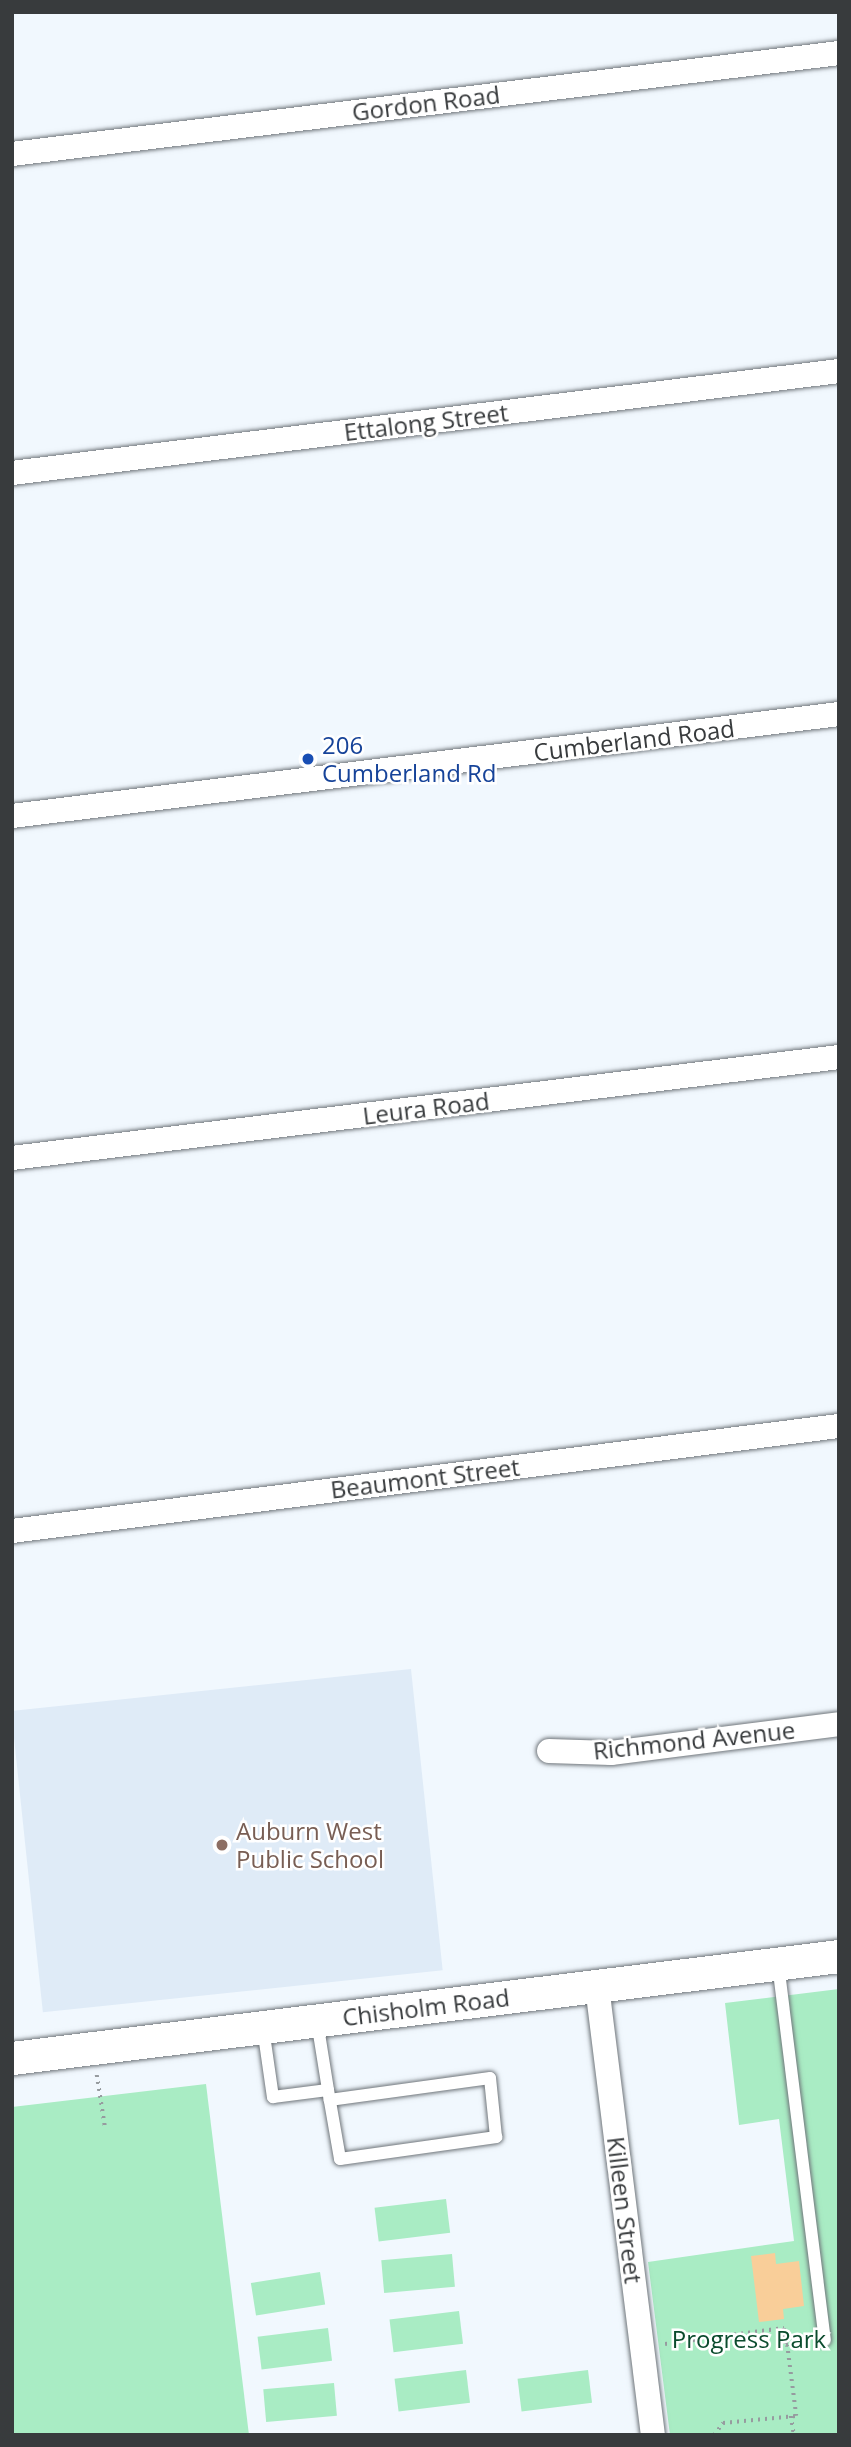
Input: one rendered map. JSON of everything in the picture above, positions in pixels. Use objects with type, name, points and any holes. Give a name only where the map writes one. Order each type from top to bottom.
[{"type":"main road","name":"Chisholm Road","points":[[12,2058],[839,1955]]},
{"type":"street","name":"Gordon Road","points":[[12,155],[839,52]]},
{"type":"street","name":"Ettalong Street","points":[[12,473],[839,371]]},
{"type":"street","name":"Cumberland Road","points":[[12,816],[839,714]]},
{"type":"street","name":"Leura Road","points":[[12,1158],[839,1057]]},
{"type":"street","name":"Beaumont Street","points":[[12,1531],[839,1426]]},
{"type":"street","name":"Richmond Avenue","points":[[549,1751],[611,1753],[839,1724]]},
{"type":"street","name":"Killeen Street","points":[[597,1986],[653,2435]]},
{"type":"lane","points":[[778,1963],[825,2340]]},
{"type":"lane","points":[[263,2028],[273,2097],[329,2095],[490,2078],[496,2137],[340,2159],[329,2095],[317,2021]]},
{"type":"path","points":[[97,2075],[105,2126]]},
{"type":"path","points":[[642,2347],[784,2328],[796,2416],[723,2423],[714,2435]]},
{"type":"path","points":[[786,2345],[825,2340]]},
{"type":"path","points":[[791,2416],[794,2435]]},
{"type":"shaded area","name":"Auburn West Public School","points":[[411,1669],[443,1970],[43,2012],[12,1711]]},
{"type":"green space","name":"Progress Park","points":[[839,1989],[839,2435],[670,2435],[648,2262],[794,2241],[779,2119],[739,2125],[725,2003]]},
{"type":"green space","points":[[206,2084],[249,2435],[12,2435],[12,2107]]},
{"type":"green space","points":[[446,2199],[450,2233],[379,2242],[375,2208]]},
{"type":"green space","points":[[452,2254],[455,2287],[384,2293],[381,2260]]},
{"type":"green space","points":[[320,2272],[325,2305],[256,2316],[251,2283]]},
{"type":"green space","points":[[459,2311],[463,2344],[394,2352],[390,2320]]},
{"type":"green space","points":[[328,2328],[332,2361],[262,2369],[258,2337]]},
{"type":"green space","points":[[466,2370],[470,2403],[399,2412],[395,2379]]},
{"type":"green space","points":[[588,2370],[592,2403],[522,2411],[518,2379]]},
{"type":"green space","points":[[334,2383],[337,2416],[266,2422],[263,2389]]},
{"type":"building","points":[[775,2253],[776,2264],[799,2261],[804,2306],[783,2309],[784,2319],[759,2322],[751,2256]]},
{"type":"place","name":"206 Cumberland Rd","points":[[308,759]]},
{"type":"place","name":"Auburn West Public School","points":[[222,1845]]}]
